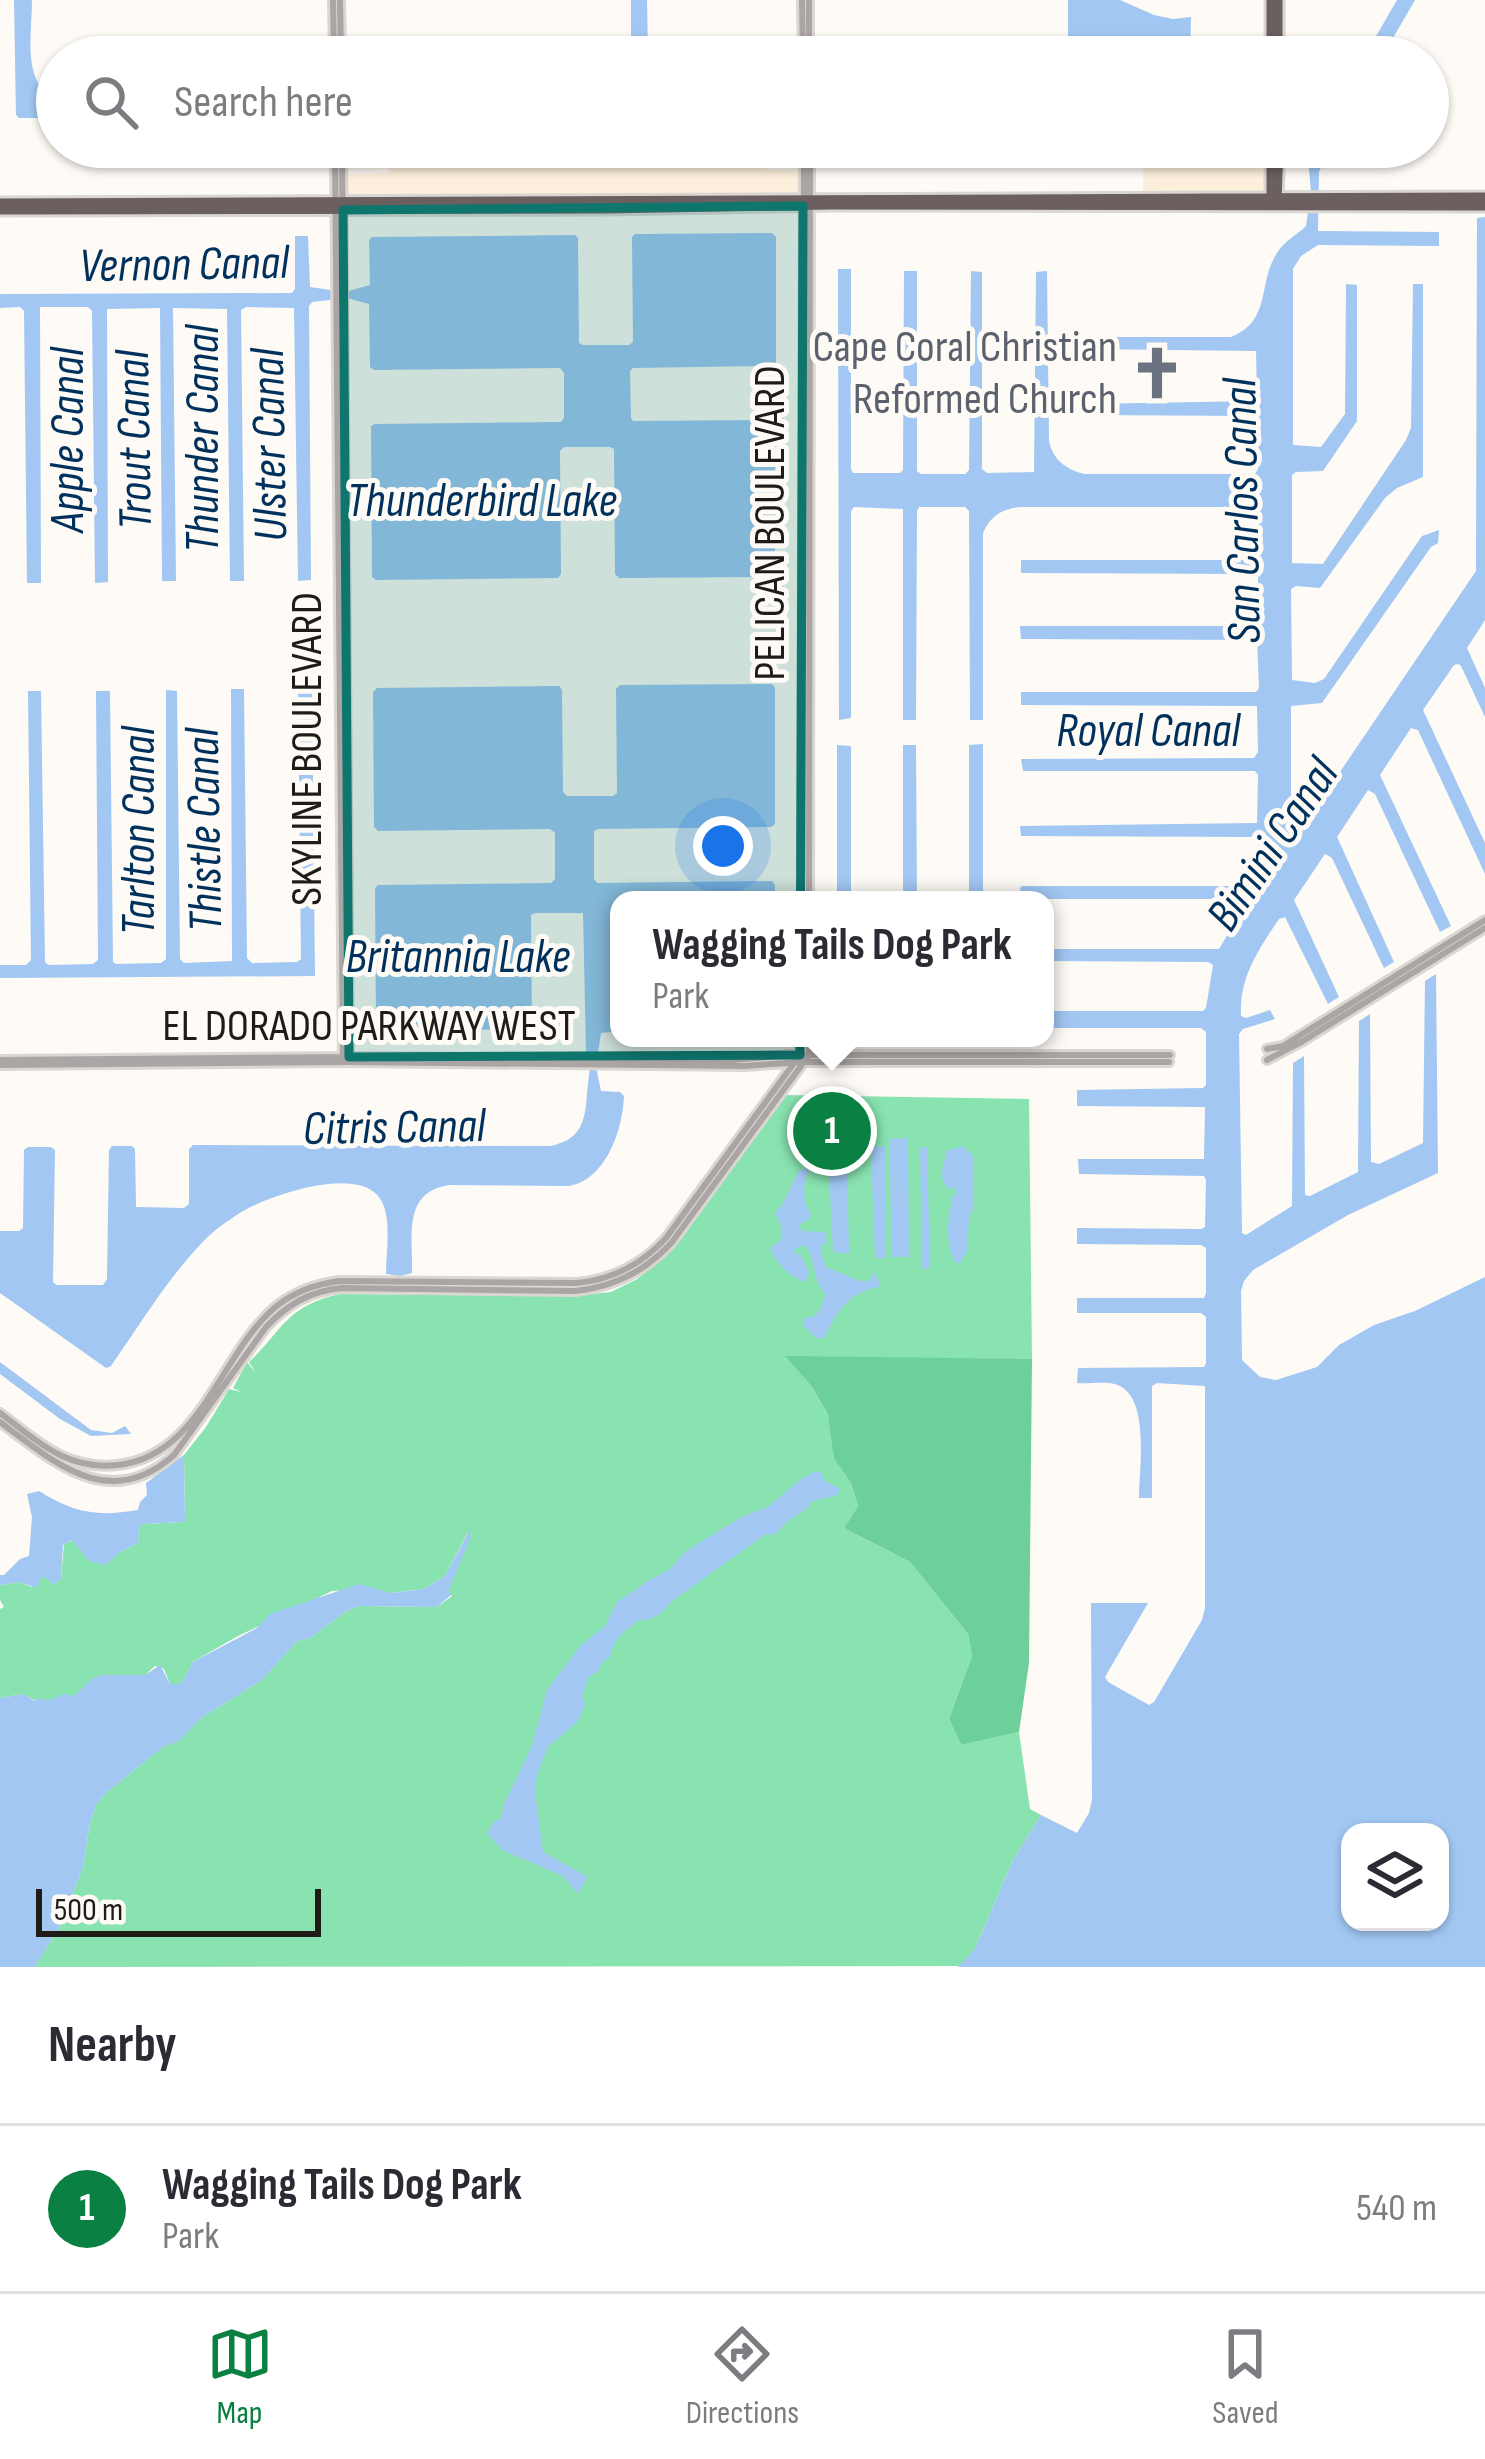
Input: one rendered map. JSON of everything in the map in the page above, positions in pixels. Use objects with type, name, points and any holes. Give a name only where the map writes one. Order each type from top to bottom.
[{"type":"main road","points":[[1274,0],[1275,36]]},
{"type":"main road","points":[[1275,168],[1275,199]]},
{"type":"main road","points":[[3,208],[116,203],[552,208],[658,200],[1144,205],[1284,195],[1313,200],[1485,201]]},
{"type":"main road","points":[[61,206],[1045,198],[1275,199],[1412,206],[1417,201],[1450,202]]},
{"type":"main road","points":[[999,206],[1045,198]]},
{"type":"main road","points":[[1075,205],[1120,198]]},
{"type":"main road","points":[[1144,205],[1191,198]]},
{"type":"street","points":[[336,0],[337,36]]},
{"type":"street","points":[[805,0],[806,36]]},
{"type":"street","name":"SKYLINE BOULEVARD","points":[[338,168],[346,1060]]},
{"type":"street","name":"SKYLINE BOULEVARD","points":[[339,206],[341,168]]},
{"type":"street","name":"PELICAN BOULEVARD","points":[[805,891],[807,168]]},
{"type":"street","points":[[1267,1049],[1311,1030],[1485,924]]},
{"type":"street","points":[[1267,1060],[1314,1035],[1485,924]]},
{"type":"street","points":[[0,1418],[71,1473],[101,1481],[131,1479],[153,1471],[174,1455],[266,1328],[304,1297],[342,1288],[575,1291],[631,1275],[671,1242],[802,1058],[804,1047]]},
{"type":"street","points":[[0,1418],[72,1460],[104,1466],[127,1463],[152,1455],[176,1438],[267,1316],[314,1286],[339,1281],[576,1283],[617,1274],[665,1238],[802,1058]]},
{"type":"street","name":"EL DORADO PARKWAY WEST","points":[[0,1063],[1170,1059]]},
{"type":"highlighted area","points":[[803,206],[800,1055],[349,1057],[343,210]]},
{"type":"shaded area","points":[[388,168],[767,168],[802,170],[802,196],[344,200],[344,174],[388,173]]},
{"type":"shaded area","points":[[1144,168],[1269,168],[1269,196],[1150,196],[1266,192],[1143,191]]},
{"type":"green space","points":[[783,1095],[1029,1099],[1032,1359],[786,1357],[812,1387],[830,1419],[834,1459],[851,1483],[858,1506],[844,1528],[910,1562],[968,1634],[972,1656],[949,1719],[961,1745],[1019,1732],[1030,1809],[1041,1815],[1013,1860],[975,1949],[961,1966],[35,1967],[61,1924],[83,1867],[96,1805],[107,1792],[163,1747],[179,1740],[201,1718],[262,1680],[297,1641],[310,1638],[345,1612],[359,1606],[437,1607],[452,1596],[448,1592],[468,1532],[445,1576],[424,1589],[332,1591],[193,1662],[181,1684],[170,1684],[164,1669],[155,1666],[145,1675],[102,1675],[74,1696],[47,1701],[23,1694],[0,1698],[0,1609],[4,1607],[0,1585],[19,1582],[32,1587],[45,1577],[54,1585],[61,1579],[64,1544],[73,1540],[119,1553],[138,1543],[143,1524],[185,1522],[184,1455],[229,1389],[241,1392],[233,1388],[247,1362],[256,1373],[249,1362],[287,1320],[308,1305],[340,1294],[574,1296],[611,1292],[637,1279],[684,1235]]},
{"type":"green space","points":[[785,1356],[1032,1359],[1029,1663],[1019,1732],[961,1745],[949,1719],[972,1656],[968,1634],[910,1562],[844,1528],[858,1506],[851,1483],[834,1459],[828,1415]]},
{"type":"water","points":[[14,0],[32,0],[36,118],[16,115]]},
{"type":"water","points":[[631,0],[647,0],[648,36],[631,36]]},
{"type":"water","points":[[1068,0],[1120,0],[1154,15],[1191,17],[1191,36],[1068,36]]},
{"type":"water","points":[[1397,0],[1415,0],[1394,36],[1376,36]]},
{"type":"water","name":"Bimini Canal","points":[[1309,168],[1321,168],[1318,231],[1439,232],[1439,246],[1318,245],[1301,256],[1293,269],[1293,445],[1321,447],[1345,414],[1346,284],[1357,285],[1357,421],[1323,471],[1292,475],[1292,563],[1323,564],[1406,440],[1411,428],[1413,284],[1423,284],[1423,477],[1385,498],[1320,588],[1291,589],[1292,680],[1315,683],[1324,679],[1422,536],[1439,530],[1438,543],[1322,703],[1291,706],[1291,794],[1323,797],[1476,571],[1477,218],[1485,217],[1485,620],[1467,648],[1485,688],[1485,717],[1458,664],[1423,710],[1485,843],[1485,874],[1418,730],[1411,728],[1380,775],[1451,926],[1440,932],[1375,794],[1368,790],[1337,837],[1394,962],[1384,968],[1332,858],[1325,854],[1294,900],[1339,997],[1328,1004],[1285,917],[1279,919],[1251,965],[1241,1002],[1241,1016],[1270,1010],[1275,1019],[1239,1034],[1242,1233],[1246,1235],[1292,1206],[1293,1063],[1304,1056],[1305,1195],[1358,1172],[1359,1021],[1370,1014],[1371,1162],[1379,1164],[1423,1143],[1425,981],[1436,974],[1438,1173],[1348,1215],[1253,1270],[1241,1291],[1242,1360],[1260,1377],[1276,1380],[1317,1367],[1339,1345],[1374,1325],[1485,1277],[1485,1967],[958,1967],[975,1949],[1013,1860],[1041,1815],[1077,1833],[1089,1813],[1091,1603],[1148,1603],[1105,1677],[1149,1705],[1205,1608],[1205,1386],[1152,1386],[1152,1498],[1139,1498],[1140,1434],[1134,1402],[1115,1384],[1077,1383],[1078,1368],[1204,1367],[1206,1317],[1201,1313],[1077,1313],[1077,1298],[1204,1298],[1206,1248],[1077,1244],[1077,1228],[1205,1227],[1204,1176],[1079,1174],[1078,1159],[1204,1159],[1205,1107],[1077,1106],[1077,1090],[1203,1088],[1206,1032],[1201,1028],[1054,1028],[1054,1011],[1203,1011],[1213,965],[1054,961],[1054,949],[1219,949],[1246,904],[1242,899],[1054,899],[1054,891],[1020,888],[1250,886],[1258,865],[1258,840],[1253,837],[1021,836],[1020,826],[1257,823],[1255,771],[1023,771],[1021,759],[1254,758],[1258,752],[1257,706],[1021,705],[1021,692],[1256,692],[1257,640],[1021,639],[1020,626],[1254,626],[1259,621],[1258,576],[1021,573],[1021,560],[1254,560],[1258,511],[1252,507],[1021,507],[998,514],[983,533],[983,720],[970,720],[969,511],[965,507],[919,507],[916,720],[903,720],[903,509],[854,507],[851,718],[839,720],[838,269],[851,269],[853,473],[903,470],[904,271],[917,271],[917,471],[965,474],[969,470],[971,271],[982,272],[982,469],[987,473],[1034,472],[1036,272],[1047,271],[1049,441],[1061,463],[1084,474],[1255,474],[1258,421],[1254,416],[1088,415],[1087,404],[1254,401],[1256,351],[1087,349],[1086,337],[1231,337],[1253,321],[1271,265],[1306,226]]},
{"type":"water","name":"Thunderbird Lake","points":[[772,233],[776,237],[776,364],[630,371],[633,421],[775,423],[775,573],[771,577],[619,578],[615,574],[614,449],[564,447],[560,451],[558,578],[376,580],[372,577],[371,426],[561,422],[564,373],[560,368],[374,370],[370,367],[369,304],[347,298],[309,306],[311,580],[298,581],[294,308],[241,310],[244,581],[230,581],[227,309],[173,308],[176,581],[162,581],[160,308],[107,309],[108,582],[95,583],[92,311],[88,307],[40,307],[41,583],[27,583],[24,311],[0,308],[0,294],[292,293],[295,236],[308,236],[310,287],[345,292],[370,285],[372,237],[575,235],[579,343],[629,345],[633,342],[635,234]]},
{"type":"water","name":"Britannia Lake","points":[[772,684],[775,824],[598,829],[594,831],[597,883],[772,881],[775,891],[610,891],[610,1032],[601,1033],[596,1067],[601,1091],[624,1096],[616,1137],[593,1174],[569,1186],[449,1185],[434,1189],[417,1206],[413,1218],[412,1273],[400,1276],[386,1274],[386,1216],[381,1200],[370,1189],[335,1183],[273,1197],[243,1211],[204,1241],[106,1368],[0,1293],[0,1231],[23,1228],[24,1150],[28,1147],[55,1150],[53,1282],[103,1285],[107,1279],[112,1146],[135,1149],[136,1207],[184,1208],[189,1204],[189,1149],[193,1145],[551,1146],[575,1134],[585,1113],[590,1058],[586,1052],[583,913],[531,915],[529,1030],[376,1026],[375,888],[551,883],[555,879],[555,833],[550,829],[378,831],[374,827],[373,692],[377,688],[559,686],[563,792],[567,796],[613,796],[617,793],[616,689],[620,685]]},
{"type":"water","points":[[231,689],[244,689],[247,958],[252,963],[301,959],[298,689],[312,689],[315,976],[0,978],[0,965],[26,965],[31,960],[28,691],[41,691],[45,962],[93,964],[98,960],[96,691],[110,691],[113,962],[161,963],[166,959],[166,690],[177,691],[180,959],[184,963],[232,961]]},
{"type":"water","points":[[983,744],[983,891],[969,891],[969,745]]},
{"type":"water","points":[[837,745],[851,746],[851,891],[837,891]]},
{"type":"water","points":[[903,745],[916,745],[917,891],[903,891]]},
{"type":"water","points":[[908,1138],[909,1257],[891,1257],[890,1139]]},
{"type":"water","points":[[963,1146],[974,1157],[974,1208],[969,1216],[967,1251],[956,1263],[948,1230],[957,1193],[945,1185],[942,1171],[946,1151]]},
{"type":"water","points":[[885,1147],[886,1258],[875,1258],[871,1151]]},
{"type":"water","points":[[927,1147],[930,1268],[922,1269],[920,1148]]},
{"type":"water","points":[[841,1154],[847,1154],[849,1254],[833,1252],[829,1174]]},
{"type":"water","points":[[810,1168],[804,1191],[811,1214],[799,1225],[802,1231],[825,1232],[827,1243],[821,1254],[826,1267],[860,1281],[869,1281],[875,1272],[881,1287],[861,1292],[846,1304],[825,1338],[816,1338],[804,1326],[804,1318],[820,1310],[826,1294],[809,1251],[805,1245],[794,1249],[809,1272],[806,1282],[784,1269],[770,1248],[781,1240],[775,1213],[799,1170]]},
{"type":"water","points":[[0,1362],[91,1430],[112,1433],[125,1426],[131,1434],[91,1436],[60,1419],[0,1374]]},
{"type":"water","points":[[184,1455],[185,1522],[143,1524],[138,1543],[106,1565],[89,1561],[72,1540],[63,1545],[61,1579],[54,1585],[45,1577],[37,1588],[19,1582],[0,1585],[0,1575],[29,1556],[32,1517],[27,1494],[39,1491],[86,1511],[138,1510],[147,1495],[146,1483]]},
{"type":"water","points":[[816,1471],[840,1489],[837,1495],[810,1502],[774,1535],[766,1534],[658,1615],[639,1620],[624,1632],[599,1671],[589,1676],[578,1721],[548,1747],[535,1792],[543,1852],[588,1877],[578,1894],[563,1876],[504,1851],[487,1834],[494,1821],[501,1819],[532,1746],[547,1690],[580,1646],[605,1626],[617,1602],[669,1570],[686,1551],[743,1516],[768,1507]]},
{"type":"water","points":[[469,1531],[471,1537],[448,1592],[452,1594],[437,1607],[359,1606],[345,1612],[310,1638],[297,1641],[262,1680],[201,1718],[179,1741],[163,1747],[107,1792],[96,1805],[83,1867],[61,1924],[35,1967],[0,1967],[0,1698],[23,1694],[47,1701],[64,1694],[74,1696],[93,1678],[145,1675],[160,1665],[170,1684],[181,1684],[193,1662],[257,1628],[270,1614],[359,1584],[391,1593],[424,1589],[445,1576]]},
{"type":"place","name":"Cape Coral Christian Reformed Church","points":[[1157,373]]},
{"type":"place","name":"Wagging Tails Dog Park","points":[[832,1131]]},
{"type":"water label","name":"Vernon Canal","points":[[184,265]]},
{"type":"water label","name":"Thunder Canal","points":[[203,439]]},
{"type":"water label","name":"Apple Canal","points":[[68,440]]},
{"type":"water label","name":"Trout Canal","points":[[135,440]]},
{"type":"water label","name":"Ulster Canal","points":[[270,445]]},
{"type":"water label","name":"San Carlos Canal","points":[[1243,511]]},
{"type":"water label","name":"Royal Canal","points":[[1148,731]]},
{"type":"water label","name":"Thistle Canal","points":[[205,830]]},
{"type":"water label","name":"Tarlton Canal","points":[[139,831]]},
{"type":"water label","name":"Citris Canal","points":[[394,1128]]}]
